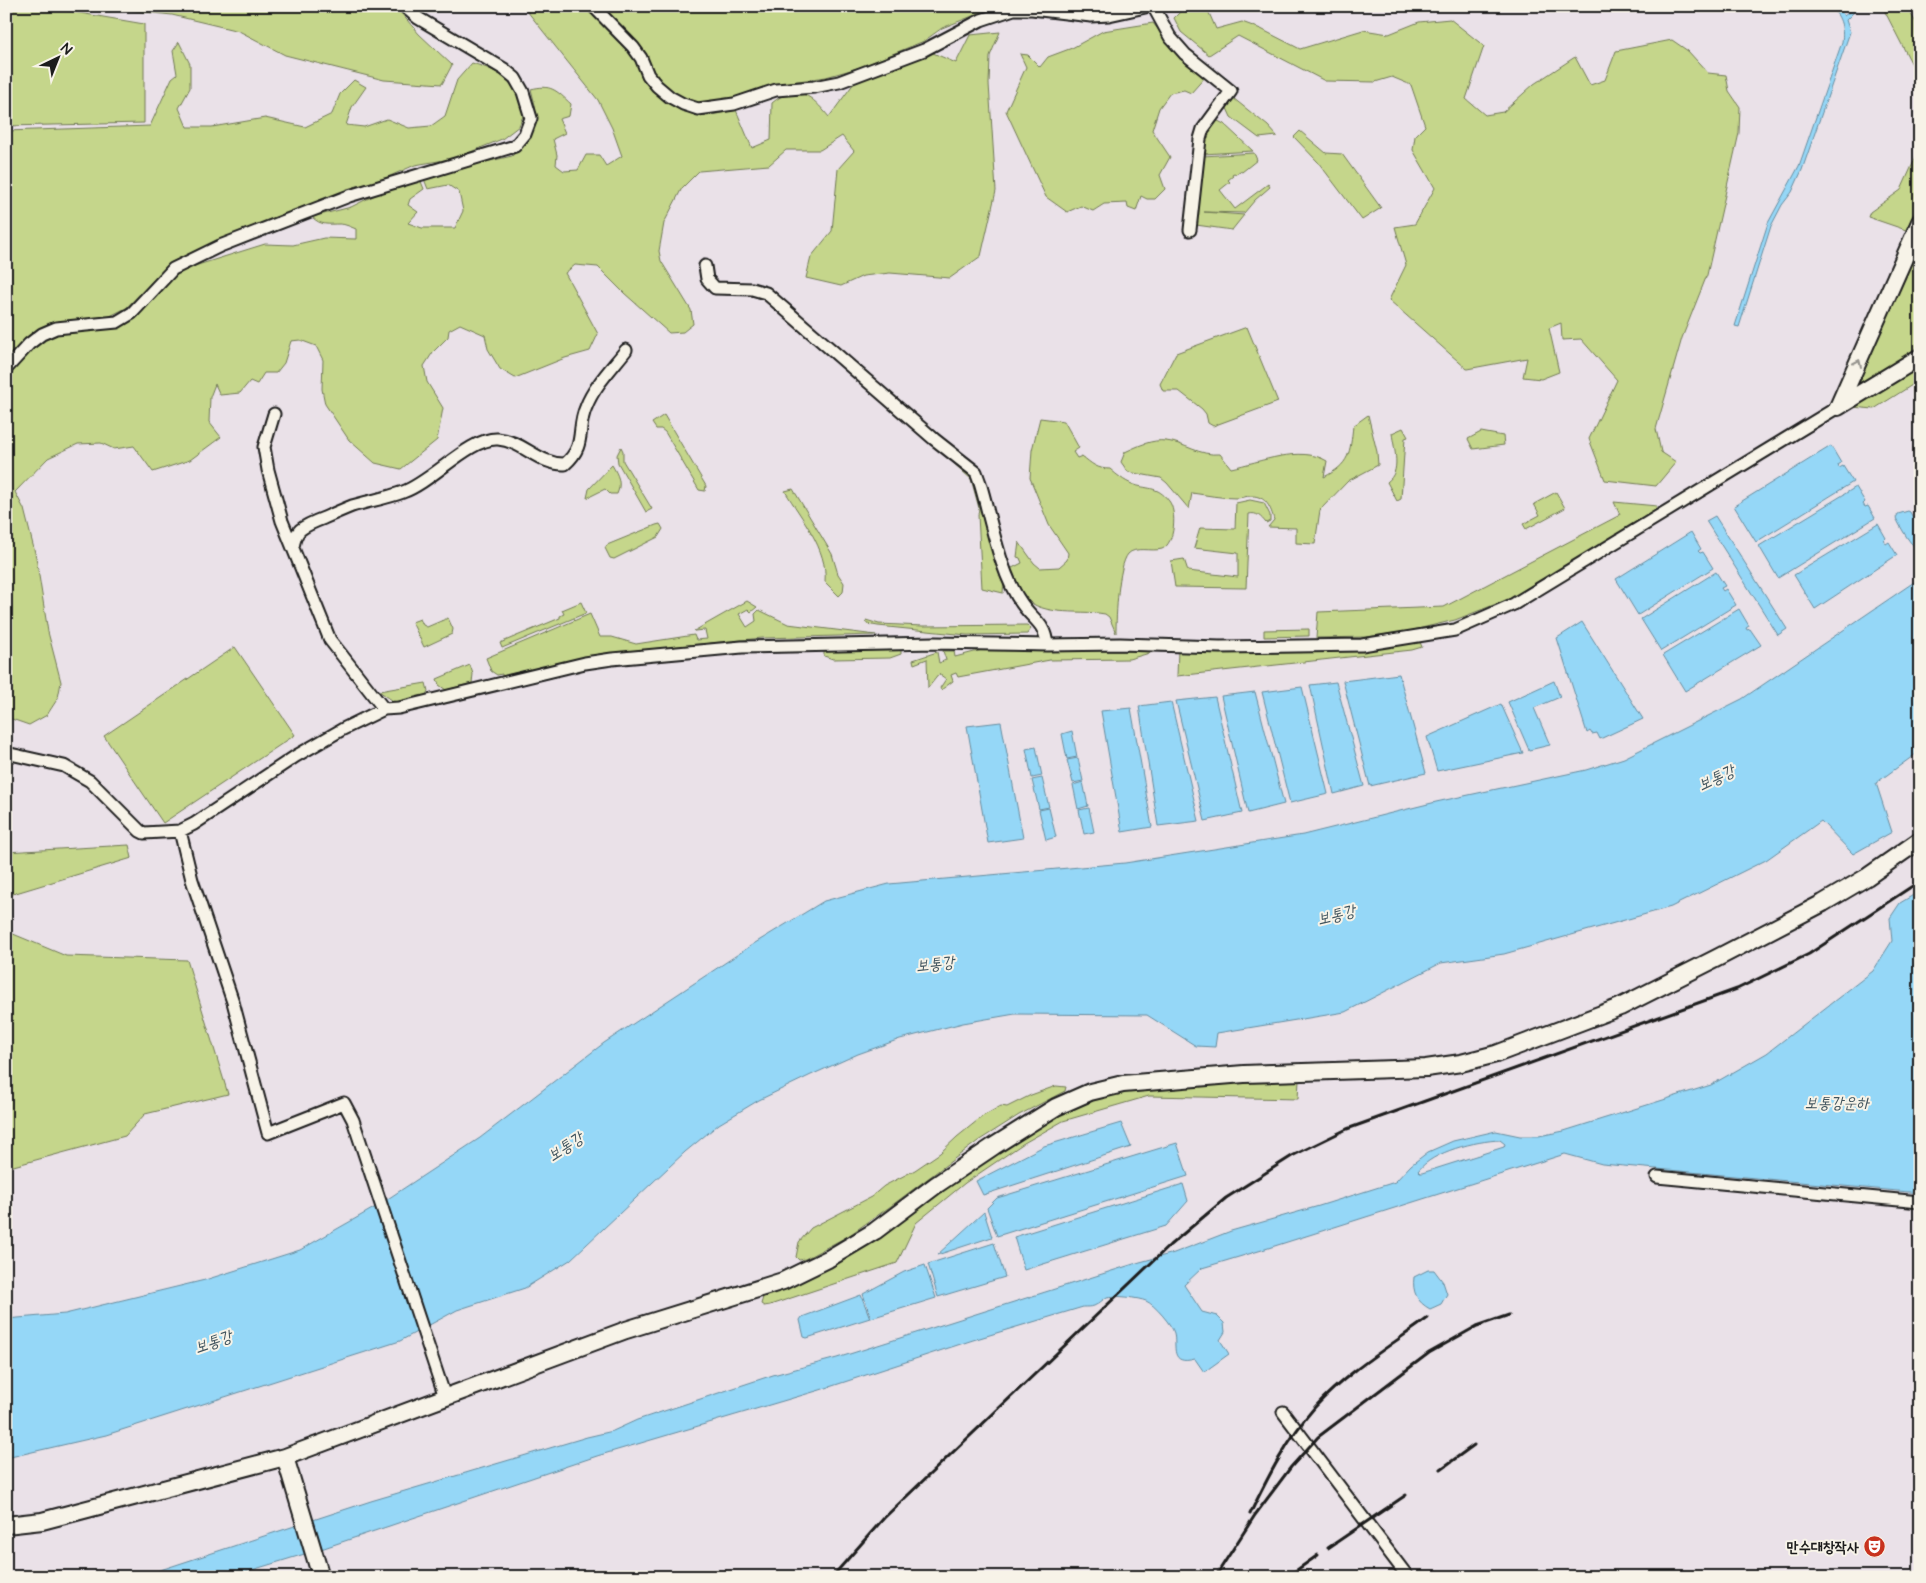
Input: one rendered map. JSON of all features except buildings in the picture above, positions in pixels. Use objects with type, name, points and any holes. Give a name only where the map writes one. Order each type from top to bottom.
[{"type":"main road","points":[[1838,407],[1920,222]]},
{"type":"main road","points":[[1838,407],[1920,357]]},
{"type":"main road","points":[[6,1525],[42,1521],[285,1457],[626,1330],[783,1281],[820,1263],[875,1231],[936,1185],[1056,1106],[1090,1092],[1123,1084],[1244,1074],[1426,1068],[1461,1063],[1496,1054],[1620,1007],[1709,963],[1823,903],[1867,877],[1920,840]]},
{"type":"main road","points":[[285,1457],[320,1577]]},
{"type":"street","points":[[6,369],[29,344],[42,334],[56,328],[117,322],[132,313],[173,268],[220,246],[349,196],[514,146],[525,134],[531,118],[523,92],[515,78],[504,69],[418,18],[404,6]]},
{"type":"street","points":[[593,6],[633,46],[641,58],[648,75],[657,86],[670,98],[698,108],[734,104],[776,90],[814,87],[839,82],[924,50],[981,20],[1014,9],[1032,9],[1091,16],[1109,15],[1152,6],[1170,37],[1185,54],[1231,91],[1204,129],[1200,139],[1190,230]]},
{"type":"street","points":[[705,266],[707,279],[715,288],[752,289],[766,293],[934,439],[976,472],[1012,589],[1046,632],[1047,645]]},
{"type":"street","points":[[293,547],[296,536],[300,530],[307,526],[352,506],[404,492],[420,484],[469,449],[487,441],[498,439],[518,445],[542,460],[555,464],[565,464],[576,453],[585,409],[592,394],[626,350]]},
{"type":"street","points":[[6,753],[64,766],[105,794],[144,833],[180,830],[194,824],[296,756],[366,716],[384,709],[399,708],[560,669],[612,659],[768,646],[934,643],[1120,644],[1220,647],[1362,645],[1455,630],[1514,604],[1838,407]]},
{"type":"street","points":[[274,414],[264,447],[265,459],[282,522],[330,640],[384,709]]},
{"type":"street","points":[[180,830],[195,889],[233,1002],[268,1133],[344,1103],[353,1120],[445,1397]]},
{"type":"street","points":[[1657,1178],[1920,1202]]},
{"type":"street","points":[[1283,1412],[1408,1577]]},
{"type":"green space","points":[[6,6],[39,6],[144,24],[144,123],[6,126]]},
{"type":"green space","points":[[90,6],[395,6],[419,34],[452,65],[442,84],[384,80],[285,55],[239,31],[172,15]]},
{"type":"green space","points":[[523,6],[586,6],[630,50],[671,104],[681,111],[707,116],[736,110],[752,148],[771,140],[772,103],[789,93],[804,94],[816,103],[829,117],[854,83],[933,53],[956,63],[970,35],[1000,32],[990,56],[989,84],[996,191],[981,256],[950,278],[890,273],[863,276],[841,286],[806,278],[811,257],[832,231],[838,169],[854,151],[842,136],[820,150],[786,150],[769,165],[699,171],[682,188],[664,223],[659,251],[661,261],[691,310],[693,324],[683,332],[669,333],[598,267],[575,265],[565,273],[598,334],[590,351],[565,358],[515,378],[500,369],[488,349],[485,335],[460,324],[449,330],[448,337],[433,352],[424,366],[427,382],[443,408],[437,440],[401,469],[375,463],[349,440],[325,404],[322,389],[323,360],[316,346],[300,340],[291,341],[284,363],[276,373],[264,373],[257,384],[250,381],[240,393],[220,395],[215,384],[210,397],[209,422],[221,437],[190,460],[153,472],[134,446],[114,449],[101,443],[78,444],[48,458],[15,492],[24,509],[36,557],[48,632],[61,682],[58,698],[47,715],[29,725],[6,717],[6,376],[40,340],[60,332],[121,325],[173,275],[185,269],[265,244],[293,245],[324,238],[356,239],[356,229],[342,224],[322,223],[312,217],[351,207],[381,192],[420,179],[424,189],[410,199],[408,205],[418,212],[408,223],[422,228],[455,228],[463,211],[459,192],[448,185],[428,189],[424,179],[434,174],[512,156],[528,141],[535,122],[535,105],[531,89],[544,87],[553,89],[571,104],[569,116],[559,119],[565,133],[553,139],[557,155],[556,165],[564,171],[578,170],[586,155],[599,155],[606,166],[622,156],[612,128],[598,100]]},
{"type":"green space","points":[[599,6],[998,6],[942,28],[924,41],[861,67],[826,77],[770,85],[734,98],[696,103],[675,94],[660,82]]},
{"type":"green space","points":[[1186,6],[1206,6],[1216,29],[1242,22],[1261,29],[1300,49],[1363,30],[1389,34],[1419,22],[1450,19],[1484,46],[1466,99],[1485,115],[1503,112],[1534,84],[1575,57],[1590,85],[1605,80],[1616,51],[1672,40],[1688,51],[1708,73],[1726,75],[1729,91],[1740,107],[1739,133],[1707,275],[1682,338],[1656,429],[1661,452],[1676,462],[1656,486],[1605,480],[1589,439],[1617,380],[1581,339],[1562,340],[1561,323],[1549,328],[1559,372],[1541,379],[1523,377],[1527,358],[1467,369],[1389,300],[1406,265],[1395,227],[1415,224],[1435,188],[1413,150],[1415,136],[1425,126],[1411,85],[1392,77],[1375,82],[1325,81],[1238,36],[1209,55],[1181,32],[1174,18]]},
{"type":"green space","points":[[1882,6],[1906,6],[1920,29],[1920,80]]},
{"type":"green space","points":[[1153,23],[1172,47],[1206,76],[1191,93],[1184,90],[1170,93],[1159,108],[1152,130],[1170,157],[1160,175],[1165,189],[1155,199],[1147,199],[1141,196],[1136,211],[1128,208],[1127,203],[1104,204],[1093,211],[1081,206],[1067,212],[1046,197],[1006,111],[1026,67],[1020,54],[1028,55],[1040,67],[1048,57],[1072,48],[1103,31]]},
{"type":"green space","points":[[179,42],[190,64],[190,88],[179,108],[187,127],[212,127],[265,118],[305,127],[332,114],[340,94],[354,80],[366,87],[352,107],[346,125],[364,127],[387,119],[409,128],[431,126],[445,116],[457,80],[472,63],[492,70],[506,79],[511,84],[525,111],[519,126],[502,139],[456,158],[415,165],[365,187],[261,223],[199,249],[170,263],[126,308],[108,317],[40,329],[22,343],[6,361],[6,131],[150,126],[172,78],[177,74],[173,51]]},
{"type":"green space","points":[[1233,98],[1268,126],[1277,136],[1259,138],[1231,117],[1226,106]]},
{"type":"green space","points":[[1216,120],[1224,124],[1253,151],[1203,154],[1207,130]]},
{"type":"green space","points":[[1300,131],[1326,153],[1342,154],[1381,208],[1362,220],[1318,162],[1294,137]]},
{"type":"green space","points":[[1920,148],[1920,200],[1906,230],[1868,217],[1870,212],[1901,190]]},
{"type":"green space","points":[[1254,153],[1257,160],[1242,172],[1232,174],[1233,176],[1228,180],[1230,182],[1220,190],[1235,209],[1268,184],[1270,187],[1244,213],[1204,212],[1244,215],[1232,230],[1196,225],[1203,156]]},
{"type":"green space","points":[[1920,245],[1920,348],[1859,385],[1863,371]]},
{"type":"green space","points":[[1247,327],[1278,402],[1213,426],[1208,423],[1206,414],[1202,409],[1179,391],[1163,391],[1160,384],[1176,353]]},
{"type":"green space","points":[[1920,364],[1920,380],[1874,409],[1852,407]]},
{"type":"green space","points":[[664,415],[706,486],[705,491],[699,490],[665,432],[661,429],[656,429],[652,423]]},
{"type":"green space","points":[[1368,415],[1377,452],[1378,465],[1348,481],[1320,510],[1315,544],[1296,543],[1296,528],[1268,527],[1274,520],[1269,507],[1261,498],[1252,496],[1225,498],[1192,493],[1189,509],[1161,478],[1128,472],[1121,462],[1125,452],[1140,445],[1166,441],[1205,453],[1220,454],[1231,468],[1280,456],[1305,454],[1317,456],[1327,461],[1324,477],[1344,462],[1351,444],[1353,426]]},
{"type":"green space","points":[[1040,418],[1064,421],[1079,448],[1073,452],[1077,458],[1082,456],[1098,467],[1110,469],[1129,483],[1160,492],[1172,506],[1174,519],[1172,534],[1166,546],[1158,550],[1135,550],[1128,554],[1125,560],[1118,592],[1116,633],[1109,617],[1105,614],[1059,611],[1036,606],[1019,591],[1010,569],[1022,563],[1020,558],[1017,557],[1019,542],[1034,563],[1040,568],[1059,567],[1067,560],[1068,553],[1049,525],[1030,478],[1032,450]]},
{"type":"green space","points":[[1403,428],[1408,437],[1405,438],[1401,499],[1397,501],[1387,482],[1392,477],[1396,466],[1392,433]]},
{"type":"green space","points":[[1481,432],[1503,436],[1504,445],[1473,449],[1468,439]]},
{"type":"green space","points":[[930,442],[974,476],[1004,577],[1003,593],[982,588],[979,508],[971,479]]},
{"type":"green space","points":[[621,447],[623,461],[652,509],[646,512],[618,463],[617,455]]},
{"type":"green space","points":[[612,465],[619,479],[617,494],[610,494],[605,489],[587,498],[589,489]]},
{"type":"green space","points":[[793,489],[832,554],[838,574],[844,583],[843,592],[839,596],[825,582],[825,570],[818,546],[785,491]]},
{"type":"green space","points":[[1556,492],[1565,508],[1526,529],[1523,524],[1540,515],[1534,504]]},
{"type":"green space","points":[[1250,500],[1264,503],[1270,515],[1270,521],[1266,523],[1257,514],[1249,514],[1246,588],[1175,587],[1171,561],[1184,559],[1188,571],[1238,577],[1238,553],[1194,548],[1200,528],[1235,529],[1236,503]]},
{"type":"green space","points":[[1614,502],[1657,506],[1654,512],[1514,597],[1455,620],[1409,631],[1367,637],[1316,638],[1318,612],[1444,607],[1620,515]]},
{"type":"green space","points":[[660,524],[663,529],[658,537],[614,559],[610,558],[605,548],[607,545]]},
{"type":"green space","points":[[747,601],[757,607],[751,612],[748,609],[739,614],[747,627],[756,621],[755,614],[759,610],[788,624],[876,635],[762,638],[609,653],[502,676],[502,674],[497,675],[491,671],[486,658],[590,614],[600,637],[612,637],[636,644],[694,635],[696,640],[707,639],[705,630],[694,631]]},
{"type":"green space","points":[[581,602],[586,613],[502,648],[500,643],[560,618],[564,614],[562,610]]},
{"type":"green space","points":[[448,618],[453,629],[452,634],[424,647],[412,622],[420,619],[423,625],[427,627]]},
{"type":"green space","points":[[866,620],[879,624],[923,626],[1027,625],[1031,629],[1027,634],[967,635],[878,626],[867,624]]},
{"type":"green space","points":[[1309,629],[1309,636],[1264,637],[1264,630]]},
{"type":"green space","points":[[1420,642],[1422,647],[1412,650],[1177,676],[1178,650],[1319,650],[1389,647]]},
{"type":"green space","points":[[235,647],[295,735],[163,823],[104,736]]},
{"type":"green space","points":[[824,649],[901,649],[901,654],[890,658],[833,659],[824,656]]},
{"type":"green space","points":[[982,650],[1155,650],[1129,659],[1050,660],[958,677],[956,673],[951,675],[953,681],[941,690],[940,688],[946,679],[939,674],[928,688],[927,659],[914,664],[913,660],[937,652],[939,663],[946,660],[943,651],[954,651],[955,657]]},
{"type":"green space","points":[[470,665],[473,674],[472,683],[446,690],[439,685],[437,679]]},
{"type":"green space","points":[[426,683],[428,691],[426,695],[396,703],[379,691]]},
{"type":"green space","points":[[129,845],[132,858],[6,896],[6,852]]},
{"type":"green space","points":[[6,931],[66,956],[187,960],[228,1094],[145,1114],[125,1136],[6,1168]]},
{"type":"green space","points":[[1299,1080],[1298,1099],[1149,1096],[1063,1121],[1024,1143],[965,1183],[916,1223],[897,1263],[770,1305],[764,1306],[761,1304],[764,1294],[799,1282],[837,1264],[883,1234],[940,1191],[1035,1125],[1094,1096],[1152,1084]]},
{"type":"green space","points":[[1056,1086],[1066,1087],[1065,1091],[1019,1115],[978,1141],[848,1236],[805,1259],[799,1260],[796,1257],[799,1242],[811,1228],[871,1197],[884,1186],[915,1170],[940,1153],[983,1116],[1001,1106],[1007,1107],[1031,1095]]},
{"type":"water","points":[[1828,6],[1838,6],[1844,16],[1856,6],[1859,7],[1846,20],[1850,32],[1802,170],[1792,192],[1782,205],[1771,226],[1739,327],[1735,326],[1768,223],[1799,166],[1842,42],[1841,22],[1836,13]]},
{"type":"water","points":[[1831,446],[1841,463],[1838,465],[1839,468],[1843,466],[1853,482],[1756,542],[1734,506]]},
{"type":"water","points":[[1856,487],[1865,502],[1863,504],[1865,507],[1868,506],[1875,518],[1778,578],[1759,546]]},
{"type":"water","points":[[1908,511],[1920,531],[1920,542],[1914,546],[1896,518],[1898,514]]},
{"type":"water","points":[[1715,516],[1787,629],[1778,635],[1706,521]]},
{"type":"water","points":[[1878,524],[1886,538],[1884,540],[1886,544],[1889,542],[1897,555],[1815,609],[1794,575]]},
{"type":"water","points":[[1691,532],[1701,549],[1698,551],[1700,553],[1703,552],[1713,568],[1638,615],[1616,579]]},
{"type":"water","points":[[1716,572],[1725,586],[1721,588],[1723,591],[1726,589],[1736,605],[1661,651],[1641,619]]},
{"type":"water","name":"보통강","points":[[1920,578],[1920,751],[1876,783],[1892,832],[1853,854],[1821,821],[1766,860],[1671,907],[1504,954],[1441,963],[1345,1012],[1217,1033],[1215,1047],[1196,1046],[1147,1015],[1015,1014],[963,1023],[900,1039],[858,1054],[811,1075],[759,1100],[719,1124],[685,1152],[570,1260],[525,1288],[457,1310],[400,1341],[106,1435],[6,1458],[6,1319],[65,1314],[205,1280],[300,1250],[374,1208],[480,1138],[604,1043],[755,943],[824,901],[889,884],[1125,863],[1303,835],[1436,802],[1586,770],[1624,758],[1742,699]]},
{"type":"water","points":[[1739,609],[1749,626],[1746,628],[1747,630],[1750,629],[1761,645],[1685,691],[1663,655]]},
{"type":"water","points":[[1582,622],[1643,719],[1600,739],[1597,733],[1592,734],[1590,731],[1587,733],[1557,638]]},
{"type":"water","points":[[1399,674],[1426,773],[1370,786],[1343,681]]},
{"type":"water","points":[[1554,681],[1560,697],[1534,708],[1550,745],[1529,750],[1508,702]]},
{"type":"water","points":[[1336,682],[1364,786],[1334,794],[1310,685]]},
{"type":"water","points":[[1302,687],[1328,794],[1290,803],[1262,692]]},
{"type":"water","points":[[1255,692],[1284,804],[1248,813],[1221,696]]},
{"type":"water","points":[[1215,697],[1242,813],[1205,821],[1176,701]]},
{"type":"water","points":[[1171,702],[1199,821],[1158,826],[1139,706]]},
{"type":"water","points":[[1501,704],[1523,753],[1437,771],[1427,737]]},
{"type":"water","points":[[1131,708],[1152,827],[1122,832],[1101,711]]},
{"type":"water","points":[[1001,722],[1023,838],[988,843],[967,726]]},
{"type":"water","points":[[1072,731],[1077,757],[1067,759],[1062,734]]},
{"type":"water","points":[[1036,747],[1042,776],[1032,778],[1026,749]]},
{"type":"water","points":[[1078,758],[1083,781],[1073,783],[1067,760]]},
{"type":"water","points":[[1042,778],[1049,807],[1039,809],[1032,780]]},
{"type":"water","points":[[1083,782],[1088,806],[1078,809],[1073,785]]},
{"type":"water","points":[[1049,808],[1056,837],[1046,840],[1039,810]]},
{"type":"water","points":[[1089,808],[1094,832],[1084,834],[1079,810]]},
{"type":"water","name":"보통강운하","points":[[1920,891],[1920,1193],[1602,1164],[1565,1154],[1202,1268],[1184,1285],[1202,1312],[1217,1316],[1224,1323],[1225,1332],[1220,1340],[1229,1354],[1204,1372],[1195,1359],[1181,1360],[1178,1357],[1173,1329],[1153,1306],[1143,1300],[1133,1298],[1107,1297],[1094,1306],[1083,1307],[973,1340],[820,1390],[597,1456],[321,1549],[229,1577],[139,1577],[371,1501],[613,1431],[637,1420],[773,1375],[837,1358],[1140,1262],[1174,1253],[1231,1231],[1395,1182],[1411,1165],[1428,1152],[1453,1141],[1496,1131],[1520,1136],[1539,1136],[1564,1131],[1711,1085],[1767,1053],[1873,971],[1892,941],[1890,918],[1900,903]],"holes":[[[1500,1140],[1505,1144],[1504,1147],[1422,1173],[1418,1171],[1434,1158],[1456,1148]]]},
{"type":"water","points":[[1121,1123],[1131,1147],[983,1195],[976,1181],[1044,1146]]},
{"type":"water","points":[[1177,1143],[1188,1176],[997,1236],[987,1208],[997,1198]]},
{"type":"water","points":[[1183,1184],[1188,1201],[1166,1226],[1024,1270],[1014,1237]]},
{"type":"water","points":[[984,1212],[992,1237],[937,1255]]},
{"type":"water","points":[[994,1243],[1005,1277],[938,1297],[928,1264]]},
{"type":"water","points":[[925,1265],[936,1298],[871,1318],[863,1294],[904,1272]]},
{"type":"water","points":[[1428,1270],[1434,1270],[1443,1282],[1447,1294],[1441,1304],[1430,1309],[1416,1296],[1414,1287],[1414,1277]]},
{"type":"water","points":[[861,1295],[870,1318],[807,1338],[804,1337],[800,1320],[802,1317]]},
{"type":"railway","points":[[832,1577],[884,1518],[1170,1245],[1226,1198],[1292,1156],[1347,1129],[1737,989],[1809,954],[1920,881]]},
{"type":"railway","points":[[1215,1577],[1255,1515],[1291,1467],[1318,1437],[1429,1353],[1477,1326],[1509,1315]]},
{"type":"railway","points":[[1250,1514],[1287,1445],[1315,1407],[1341,1382],[1428,1318]]},
{"type":"railway","points":[[1441,1469],[1474,1445]]},
{"type":"railway","points":[[1328,1548],[1406,1495]]},
{"type":"railway","points":[[1287,1577],[1318,1555]]},
{"type":"place","name":"만수대창작사","points":[[1875,1547]]}]
